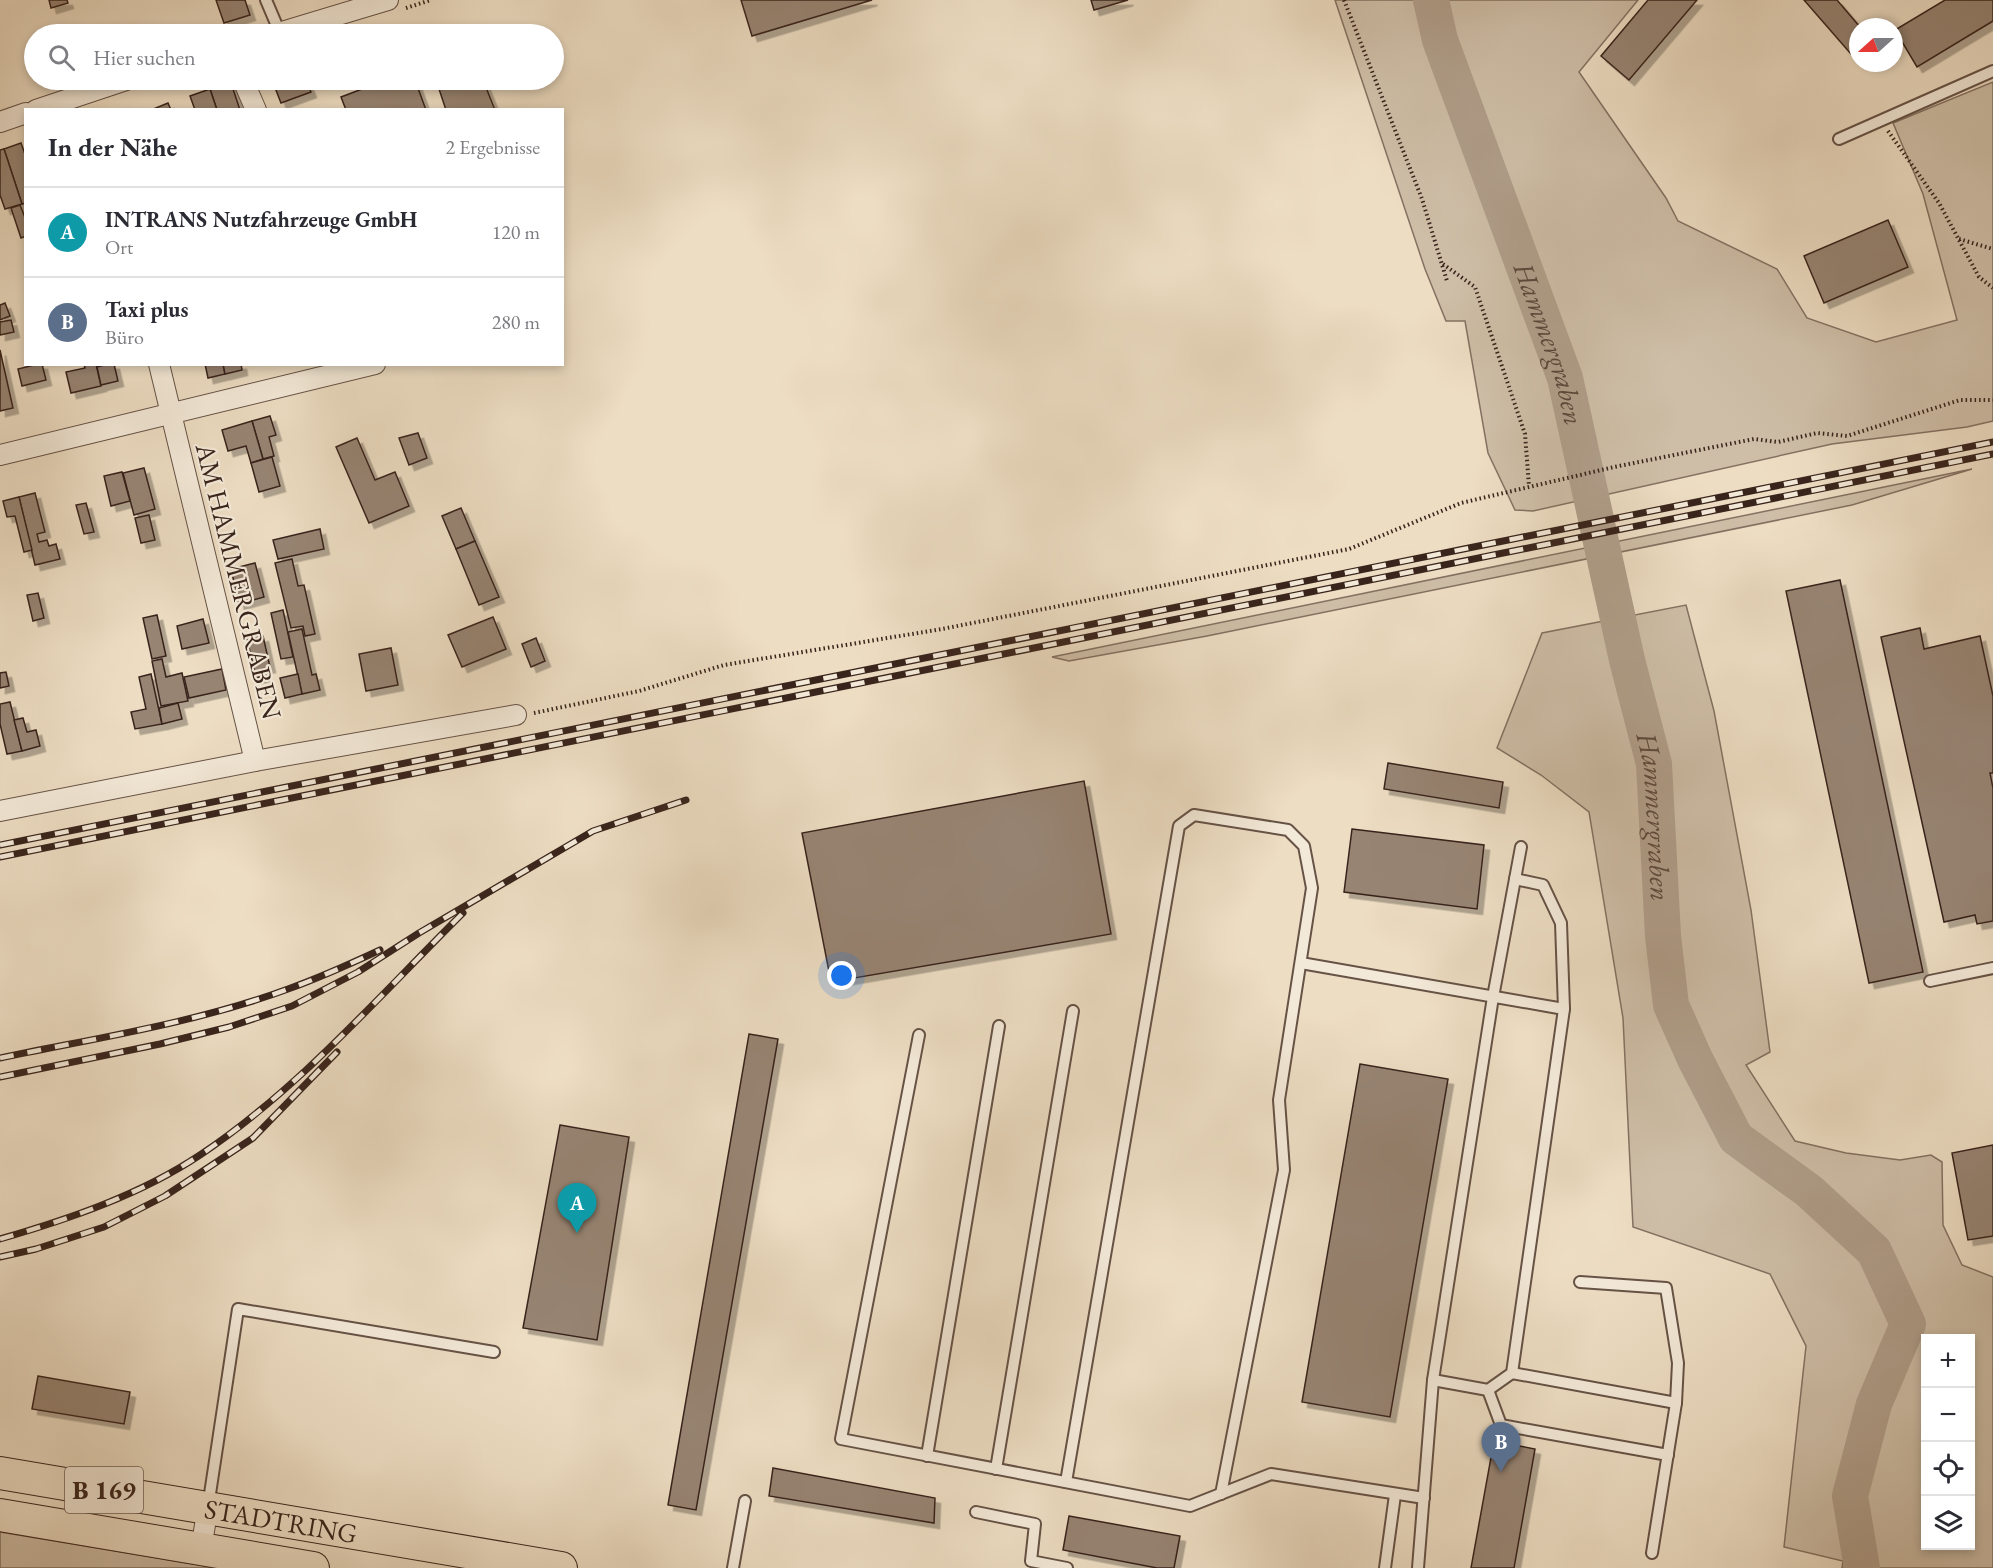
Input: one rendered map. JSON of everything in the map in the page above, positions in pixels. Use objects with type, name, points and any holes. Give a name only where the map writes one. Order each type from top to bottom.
[{"type":"main road","name":"STADTRING","points":[[0,1473],[561,1568]]},
{"type":"main road","name":"STADTRING","points":[[0,1515],[313,1568]]},
{"type":"street","points":[[310,24],[388,0]]},
{"type":"street","points":[[47,108],[93,100],[110,90]]},
{"type":"street","points":[[247,90],[255,108]]},
{"type":"street","points":[[0,122],[24,114]]},
{"type":"street","name":"AM HAMMERGRABEN","points":[[159,366],[255,761]]},
{"type":"street","name":"AM HAMMERGRABEN","points":[[0,454],[365,366]]},
{"type":"street","name":"AM HAMMERGRABEN","points":[[0,811],[255,761],[516,715]]},
{"type":"street","points":[[201,1549],[207,1507]]},
{"type":"lane","points":[[266,0],[274,24]]},
{"type":"lane","points":[[1839,139],[1993,71]]},
{"type":"lane","points":[[1066,1482],[1179,826],[1194,815],[1288,830],[1304,846],[1312,888],[1279,1100],[1284,1170],[1221,1494]]},
{"type":"lane","points":[[1418,1568],[1433,1380],[1493,997],[1521,847]]},
{"type":"lane","points":[[1512,1373],[1564,1009],[1561,923],[1543,885],[1515,879]]},
{"type":"lane","points":[[1301,963],[1564,1009]]},
{"type":"lane","points":[[1930,981],[1993,968]]},
{"type":"lane","points":[[996,1469],[1073,1011]]},
{"type":"lane","points":[[927,1456],[999,1026]]},
{"type":"lane","points":[[919,1035],[841,1439],[1190,1506],[1271,1474],[1424,1498]]},
{"type":"lane","points":[[1580,1282],[1666,1288],[1678,1363],[1676,1404],[1652,1552]]},
{"type":"lane","points":[[207,1507],[238,1309],[494,1352]]},
{"type":"lane","points":[[1433,1380],[1488,1390],[1512,1373],[1676,1404]]},
{"type":"lane","points":[[1488,1390],[1501,1425],[1668,1455]]},
{"type":"lane","points":[[1385,1568],[1395,1495]]},
{"type":"lane","points":[[733,1568],[745,1501]]},
{"type":"lane","points":[[976,1512],[1035,1524],[1031,1561],[1067,1568]]},
{"type":"path","points":[[1344,0],[1422,199],[1447,281]]},
{"type":"path","points":[[1881,121],[1940,203],[1979,278],[1993,288]]},
{"type":"path","points":[[1958,238],[1993,249]]},
{"type":"path","points":[[1442,264],[1475,287],[1525,434],[1529,486]]},
{"type":"path","points":[[516,715],[546,711],[639,691],[723,664],[942,630],[1349,549],[1461,503],[1614,467],[1754,439],[1778,442],[1817,433],[1847,436],[1960,400],[1993,399]]},
{"type":"shaded area","points":[[1335,0],[1638,0],[1579,72],[1666,198],[1678,221],[1777,269],[1807,318],[1876,342],[1957,320],[1923,194],[1893,123],[1993,82],[1993,421],[1967,427],[1832,444],[1533,511],[1515,510],[1488,453],[1465,321],[1446,321],[1425,269]]},
{"type":"shaded area","points":[[1972,469],[1852,505],[1207,636],[1069,661],[1052,657]]},
{"type":"shaded area","points":[[1686,605],[1714,711],[1751,910],[1770,1052],[1746,1065],[1795,1141],[1846,1153],[1900,1160],[1931,1155],[1942,1162],[1943,1225],[1962,1265],[1993,1277],[1993,1568],[1842,1568],[1843,1561],[1784,1547],[1806,1346],[1770,1274],[1633,1227],[1623,1018],[1589,812],[1541,775],[1497,748],[1542,633]]},
{"type":"shaded area","points":[[0,1532],[218,1568],[0,1568]]},
{"type":"building","points":[[49,0],[67,0],[68,3],[51,8]]},
{"type":"building","points":[[216,0],[245,0],[250,15],[224,23]]},
{"type":"building","points":[[741,0],[872,0],[752,36]]},
{"type":"building","points":[[1091,0],[1128,0],[1094,10]]},
{"type":"building","points":[[1648,0],[1697,0],[1629,80],[1601,56]]},
{"type":"building","points":[[1804,0],[1837,0],[1852,18],[1849,18],[1849,52]]},
{"type":"building","points":[[1945,0],[1993,0],[1993,21],[1917,67],[1903,43],[1903,25]]},
{"type":"building","points":[[210,90],[233,90],[239,108],[216,108]]},
{"type":"building","points":[[210,90],[216,108],[194,108],[190,96]]},
{"type":"building","points":[[276,90],[310,90],[311,92],[281,103]]},
{"type":"building","points":[[360,90],[419,90],[425,108],[345,108],[341,97]]},
{"type":"building","points":[[439,90],[487,90],[494,108],[445,108]]},
{"type":"building","points":[[168,103],[170,108],[156,108]]},
{"type":"building","points":[[21,143],[24,151],[24,204],[22,204],[4,149]]},
{"type":"building","points":[[4,149],[22,204],[5,209],[0,195],[0,150]]},
{"type":"building","points":[[20,205],[24,215],[24,237],[21,238],[11,208]]},
{"type":"building","points":[[1888,220],[1908,267],[1824,303],[1804,256]]},
{"type":"building","points":[[5,303],[10,316],[0,320],[0,305]]},
{"type":"building","points":[[11,320],[14,332],[0,335],[0,322]]},
{"type":"building","points":[[0,350],[13,408],[0,411]]},
{"type":"building","points":[[42,366],[46,380],[22,386],[18,369]]},
{"type":"building","points":[[84,366],[96,366],[101,386],[71,393],[66,372],[85,368]]},
{"type":"building","points":[[114,366],[118,381],[101,385],[97,367]]},
{"type":"building","points":[[205,366],[223,366],[225,374],[208,378]]},
{"type":"building","points":[[223,366],[241,366],[242,370],[225,374]]},
{"type":"building","points":[[270,416],[276,435],[269,437],[274,456],[263,459],[252,421]]},
{"type":"building","points":[[252,421],[263,459],[251,463],[246,446],[228,451],[222,430]]},
{"type":"building","points":[[418,433],[427,458],[409,465],[399,438]]},
{"type":"building","points":[[357,438],[375,480],[395,472],[409,506],[369,523],[336,447]]},
{"type":"building","points":[[272,457],[280,486],[259,492],[251,463]]},
{"type":"building","points":[[144,468],[155,509],[134,515],[123,473]]},
{"type":"building","points":[[122,472],[130,501],[111,506],[104,476]]},
{"type":"building","points":[[35,493],[45,532],[37,534],[39,542],[47,540],[49,546],[56,544],[60,559],[35,565],[19,497]]},
{"type":"building","points":[[19,497],[32,550],[24,552],[15,516],[7,517],[3,501]]},
{"type":"building","points":[[86,503],[94,532],[84,534],[76,505]]},
{"type":"building","points":[[461,508],[475,541],[456,549],[442,516]]},
{"type":"building","points":[[149,515],[155,540],[141,543],[135,518]]},
{"type":"building","points":[[320,529],[324,549],[278,559],[273,540]]},
{"type":"building","points":[[475,541],[499,597],[479,605],[456,549]]},
{"type":"building","points":[[292,559],[298,586],[304,585],[315,634],[305,636],[303,626],[291,628],[275,563]]},
{"type":"building","points":[[255,563],[264,597],[239,604],[231,569]]},
{"type":"building","points":[[1840,580],[1923,972],[1869,983],[1786,591]]},
{"type":"building","points":[[38,593],[44,618],[33,621],[27,595]]},
{"type":"building","points":[[283,610],[293,657],[281,659],[271,613]]},
{"type":"building","points":[[157,615],[166,656],[152,659],[143,618]]},
{"type":"building","points":[[493,617],[506,649],[462,667],[448,635]]},
{"type":"building","points":[[203,619],[209,643],[182,649],[177,626]]},
{"type":"building","points":[[1920,628],[1924,649],[1980,636],[1993,696],[1993,773],[1990,773],[1993,788],[1993,921],[1977,924],[1975,915],[1944,922],[1881,637]]},
{"type":"building","points":[[302,629],[312,675],[316,674],[320,690],[302,694],[288,632]]},
{"type":"building","points":[[263,636],[270,667],[262,669],[264,676],[256,678],[247,639]]},
{"type":"building","points":[[536,638],[545,661],[531,667],[522,644]]},
{"type":"building","points":[[391,648],[398,685],[366,691],[359,654]]},
{"type":"building","points":[[162,659],[166,677],[182,673],[188,701],[161,706],[152,661]]},
{"type":"building","points":[[222,669],[226,690],[189,698],[184,677]]},
{"type":"building","points":[[6,672],[9,686],[0,688],[0,673]]},
{"type":"building","points":[[151,674],[162,724],[135,729],[131,712],[146,709],[139,677]]},
{"type":"building","points":[[298,674],[302,694],[285,698],[280,678]]},
{"type":"building","points":[[10,702],[22,751],[7,754],[0,724],[0,704]]},
{"type":"building","points":[[178,703],[182,719],[162,724],[159,708]]},
{"type":"building","points":[[23,718],[27,732],[36,730],[40,746],[22,751],[14,720]]},
{"type":"building","points":[[1388,763],[1503,782],[1499,808],[1384,789]]},
{"type":"building","points":[[1084,781],[1111,934],[831,982],[802,833]]},
{"type":"building","points":[[1352,829],[1484,845],[1477,909],[1344,892]]},
{"type":"building","points":[[749,1034],[778,1039],[696,1510],[668,1505]]},
{"type":"building","points":[[1360,1064],[1448,1079],[1390,1417],[1302,1402]]},
{"type":"building","points":[[560,1125],[629,1137],[597,1340],[523,1328]]},
{"type":"building","points":[[1993,1145],[1993,1236],[1968,1240],[1952,1153]]},
{"type":"building","points":[[38,1376],[130,1392],[124,1424],[32,1409]]},
{"type":"building","points":[[1494,1441],[1535,1449],[1514,1568],[1471,1568]]},
{"type":"building","points":[[773,1468],[935,1498],[934,1523],[769,1496]]},
{"type":"building","points":[[1069,1516],[1180,1536],[1174,1568],[1157,1568],[1063,1550]]},
{"type":"waterway","name":"Hammergraben","points":[[1431,0],[1440,40],[1565,378],[1627,660],[1654,764],[1663,936],[1671,1005],[1695,1059],[1736,1138],[1809,1191],[1874,1251],[1908,1324],[1874,1404],[1850,1496],[1862,1568]]},
{"type":"railway","points":[[0,845],[1993,442]]},
{"type":"railway","points":[[0,857],[1993,454]]},
{"type":"railway","points":[[0,1077],[160,1044],[229,1027],[292,1006],[358,972],[419,933],[593,831],[686,800]]},
{"type":"railway","points":[[0,1239],[52,1223],[129,1194],[200,1155],[236,1129],[305,1071],[463,913]]},
{"type":"railway","points":[[0,1058],[146,1029],[218,1011],[300,985],[380,950]]},
{"type":"railway","points":[[0,1257],[36,1249],[104,1227],[165,1196],[253,1138],[337,1052]]},
{"type":"place","name":"INTRANS Nutzfahrzeuge GmbH","points":[[577,1233]]},
{"type":"place","name":"Taxi plus","points":[[1501,1472]]}]
